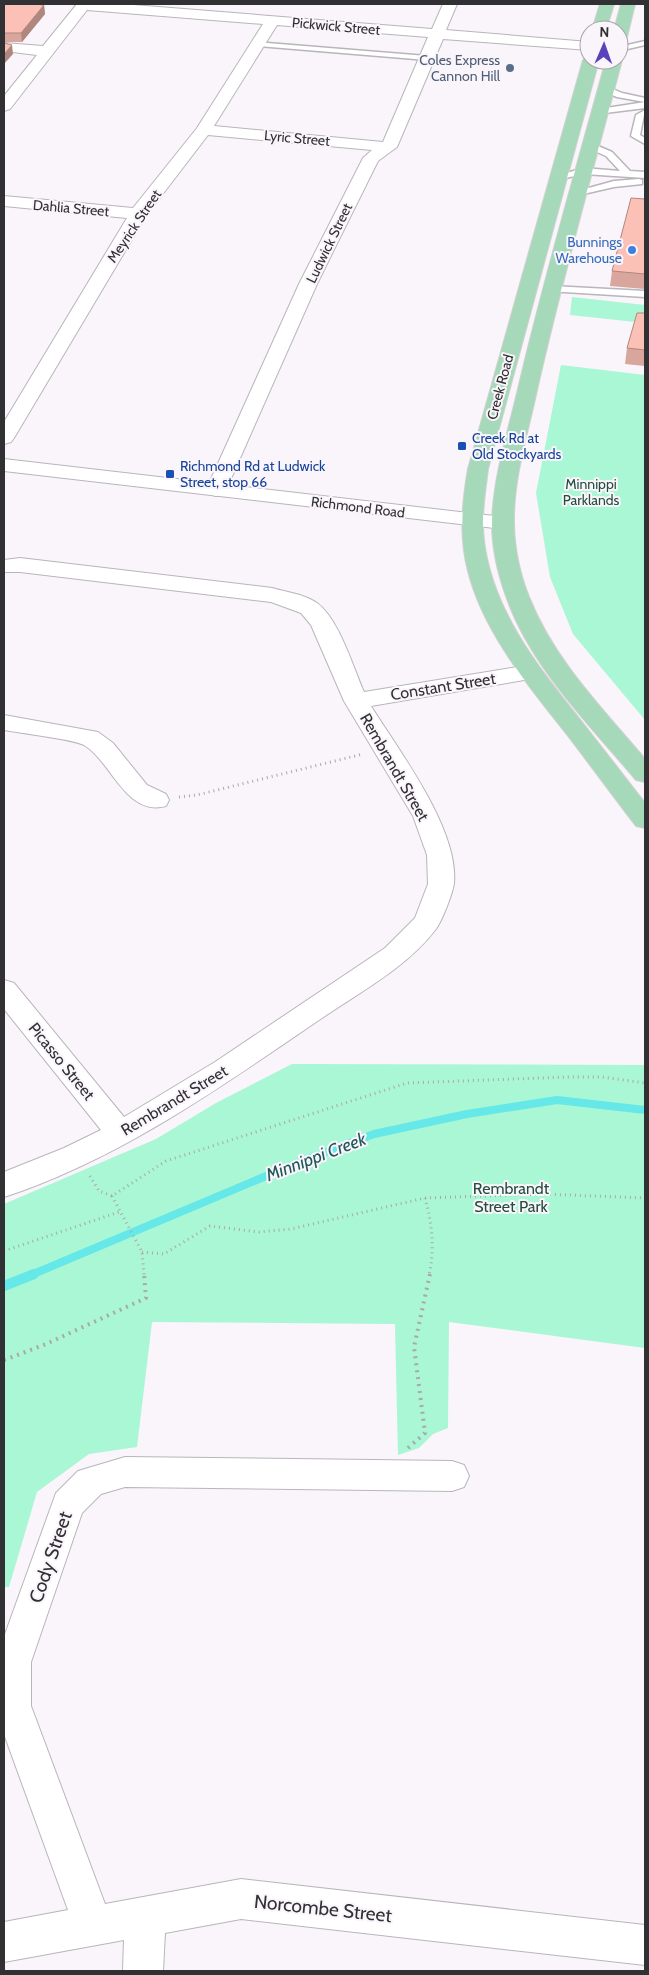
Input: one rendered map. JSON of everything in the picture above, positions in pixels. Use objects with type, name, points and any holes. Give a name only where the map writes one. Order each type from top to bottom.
[{"type":"main road","points":[[602,20],[607,4]]},
{"type":"main road","points":[[626,20],[628,4]]},
{"type":"main road","name":"Creek Road","points":[[587,70],[478,469],[471,520],[477,567],[490,606],[510,643],[530,672],[645,820]]},
{"type":"main road","name":"Creek Road","points":[[611,70],[552,289],[509,472],[503,523],[506,553],[516,596],[539,642],[572,689],[645,774]]},
{"type":"street","name":"Pickwick Street","points":[[83,4],[579,45]]},
{"type":"street","points":[[4,106],[83,4]]},
{"type":"street","name":"Ludwick Street","points":[[216,490],[308,284],[371,158],[389,146],[450,4]]},
{"type":"street","name":"Meyrick Street","points":[[4,438],[138,214],[204,130],[272,21]]},
{"type":"street","points":[[4,48],[47,51]]},
{"type":"street","name":"Lyric Street","points":[[204,130],[389,146]]},
{"type":"street","name":"Dahlia Street","points":[[4,201],[138,214]]},
{"type":"street","name":"Richmond Road","points":[[4,466],[503,523]]},
{"type":"street","name":"Rembrandt Street","points":[[4,566],[30,566],[272,595],[294,601],[309,608],[322,623],[356,701],[426,816],[440,855],[441,884],[427,922],[395,955],[225,1070],[121,1133],[75,1156],[4,1185]]},
{"type":"street","name":"Constant Street","points":[[356,701],[530,672]]},
{"type":"street","points":[[4,723],[89,737],[104,748],[138,791],[156,800]]},
{"type":"street","name":"Picasso Street","points":[[4,990],[121,1133]]},
{"type":"street","name":"Cody Street","points":[[94,1927],[12,1706],[13,1662],[68,1504],[90,1482],[126,1472],[452,1476]]},
{"type":"street","name":"Norcombe Street","points":[[4,1942],[241,1899],[645,1945]]},
{"type":"street","points":[[143,1971],[144,1918]]},
{"type":"lane","points":[[258,44],[426,58]]},
{"type":"lane","points":[[629,44],[645,44]]},
{"type":"lane","points":[[629,50],[645,51]]},
{"type":"lane","points":[[606,89],[628,97],[645,100]]},
{"type":"lane","points":[[600,112],[645,105]]},
{"type":"lane","points":[[645,113],[640,115],[635,136],[645,141]]},
{"type":"lane","points":[[591,146],[609,154],[627,173]]},
{"type":"lane","points":[[559,178],[584,171],[645,175]]},
{"type":"lane","points":[[579,192],[614,184],[645,183]]},
{"type":"lane","points":[[552,289],[583,289],[645,294]]},
{"type":"path","points":[[156,800],[197,795],[385,749]]},
{"type":"path","points":[[112,1196],[126,1190],[156,1166],[166,1161],[408,1083],[568,1076],[602,1077],[645,1083]]},
{"type":"path","points":[[4,1360],[46,1344],[146,1298],[142,1252],[122,1211],[112,1196],[99,1191],[75,1156]]},
{"type":"path","points":[[142,1252],[164,1254],[210,1226],[259,1232],[291,1229],[387,1205],[426,1198],[544,1194],[645,1198]]},
{"type":"path","points":[[425,1433],[414,1347],[432,1263],[432,1222],[426,1198]]},
{"type":"path","points":[[4,1251],[122,1211]]},
{"type":"green space","points":[[572,297],[645,305],[645,323],[570,315]]},
{"type":"green space","name":"Minnippi Parklands","points":[[561,365],[645,375],[645,720],[573,634],[550,577],[536,493]]},
{"type":"green space","name":"Rembrandt Street Park","points":[[292,1064],[645,1065],[645,1348],[449,1322],[448,1428],[433,1434],[419,1448],[398,1455],[395,1324],[152,1322],[137,1447],[89,1454],[37,1492],[9,1587],[4,1587],[4,1204],[156,1139],[216,1103]]},
{"type":"building","points":[[4,4],[44,5],[21,33],[4,33]]},
{"type":"building","points":[[4,43],[12,45],[4,54]]},
{"type":"building","name":"Bunnings Warehouse","points":[[631,198],[645,199],[645,274],[612,271]]},
{"type":"building","points":[[637,313],[645,313],[645,350],[627,348]]},
{"type":"waterway","name":"Minnippi Creek","points":[[31,1275],[297,1163],[374,1134],[467,1114],[557,1100],[645,1110]]},
{"type":"waterway","name":"Minnippi Creek","points":[[4,1286],[34,1274]]},
{"type":"place","name":"Coles Express Cannon Hill","points":[[510,68]]},
{"type":"place","name":"Bunnings Warehouse","points":[[632,250]]},
{"type":"place","name":"Creek Rd at Old Stockyards","points":[[462,446]]},
{"type":"place","name":"Richmond Rd at Ludwick Street, stop 66","points":[[170,474]]}]
